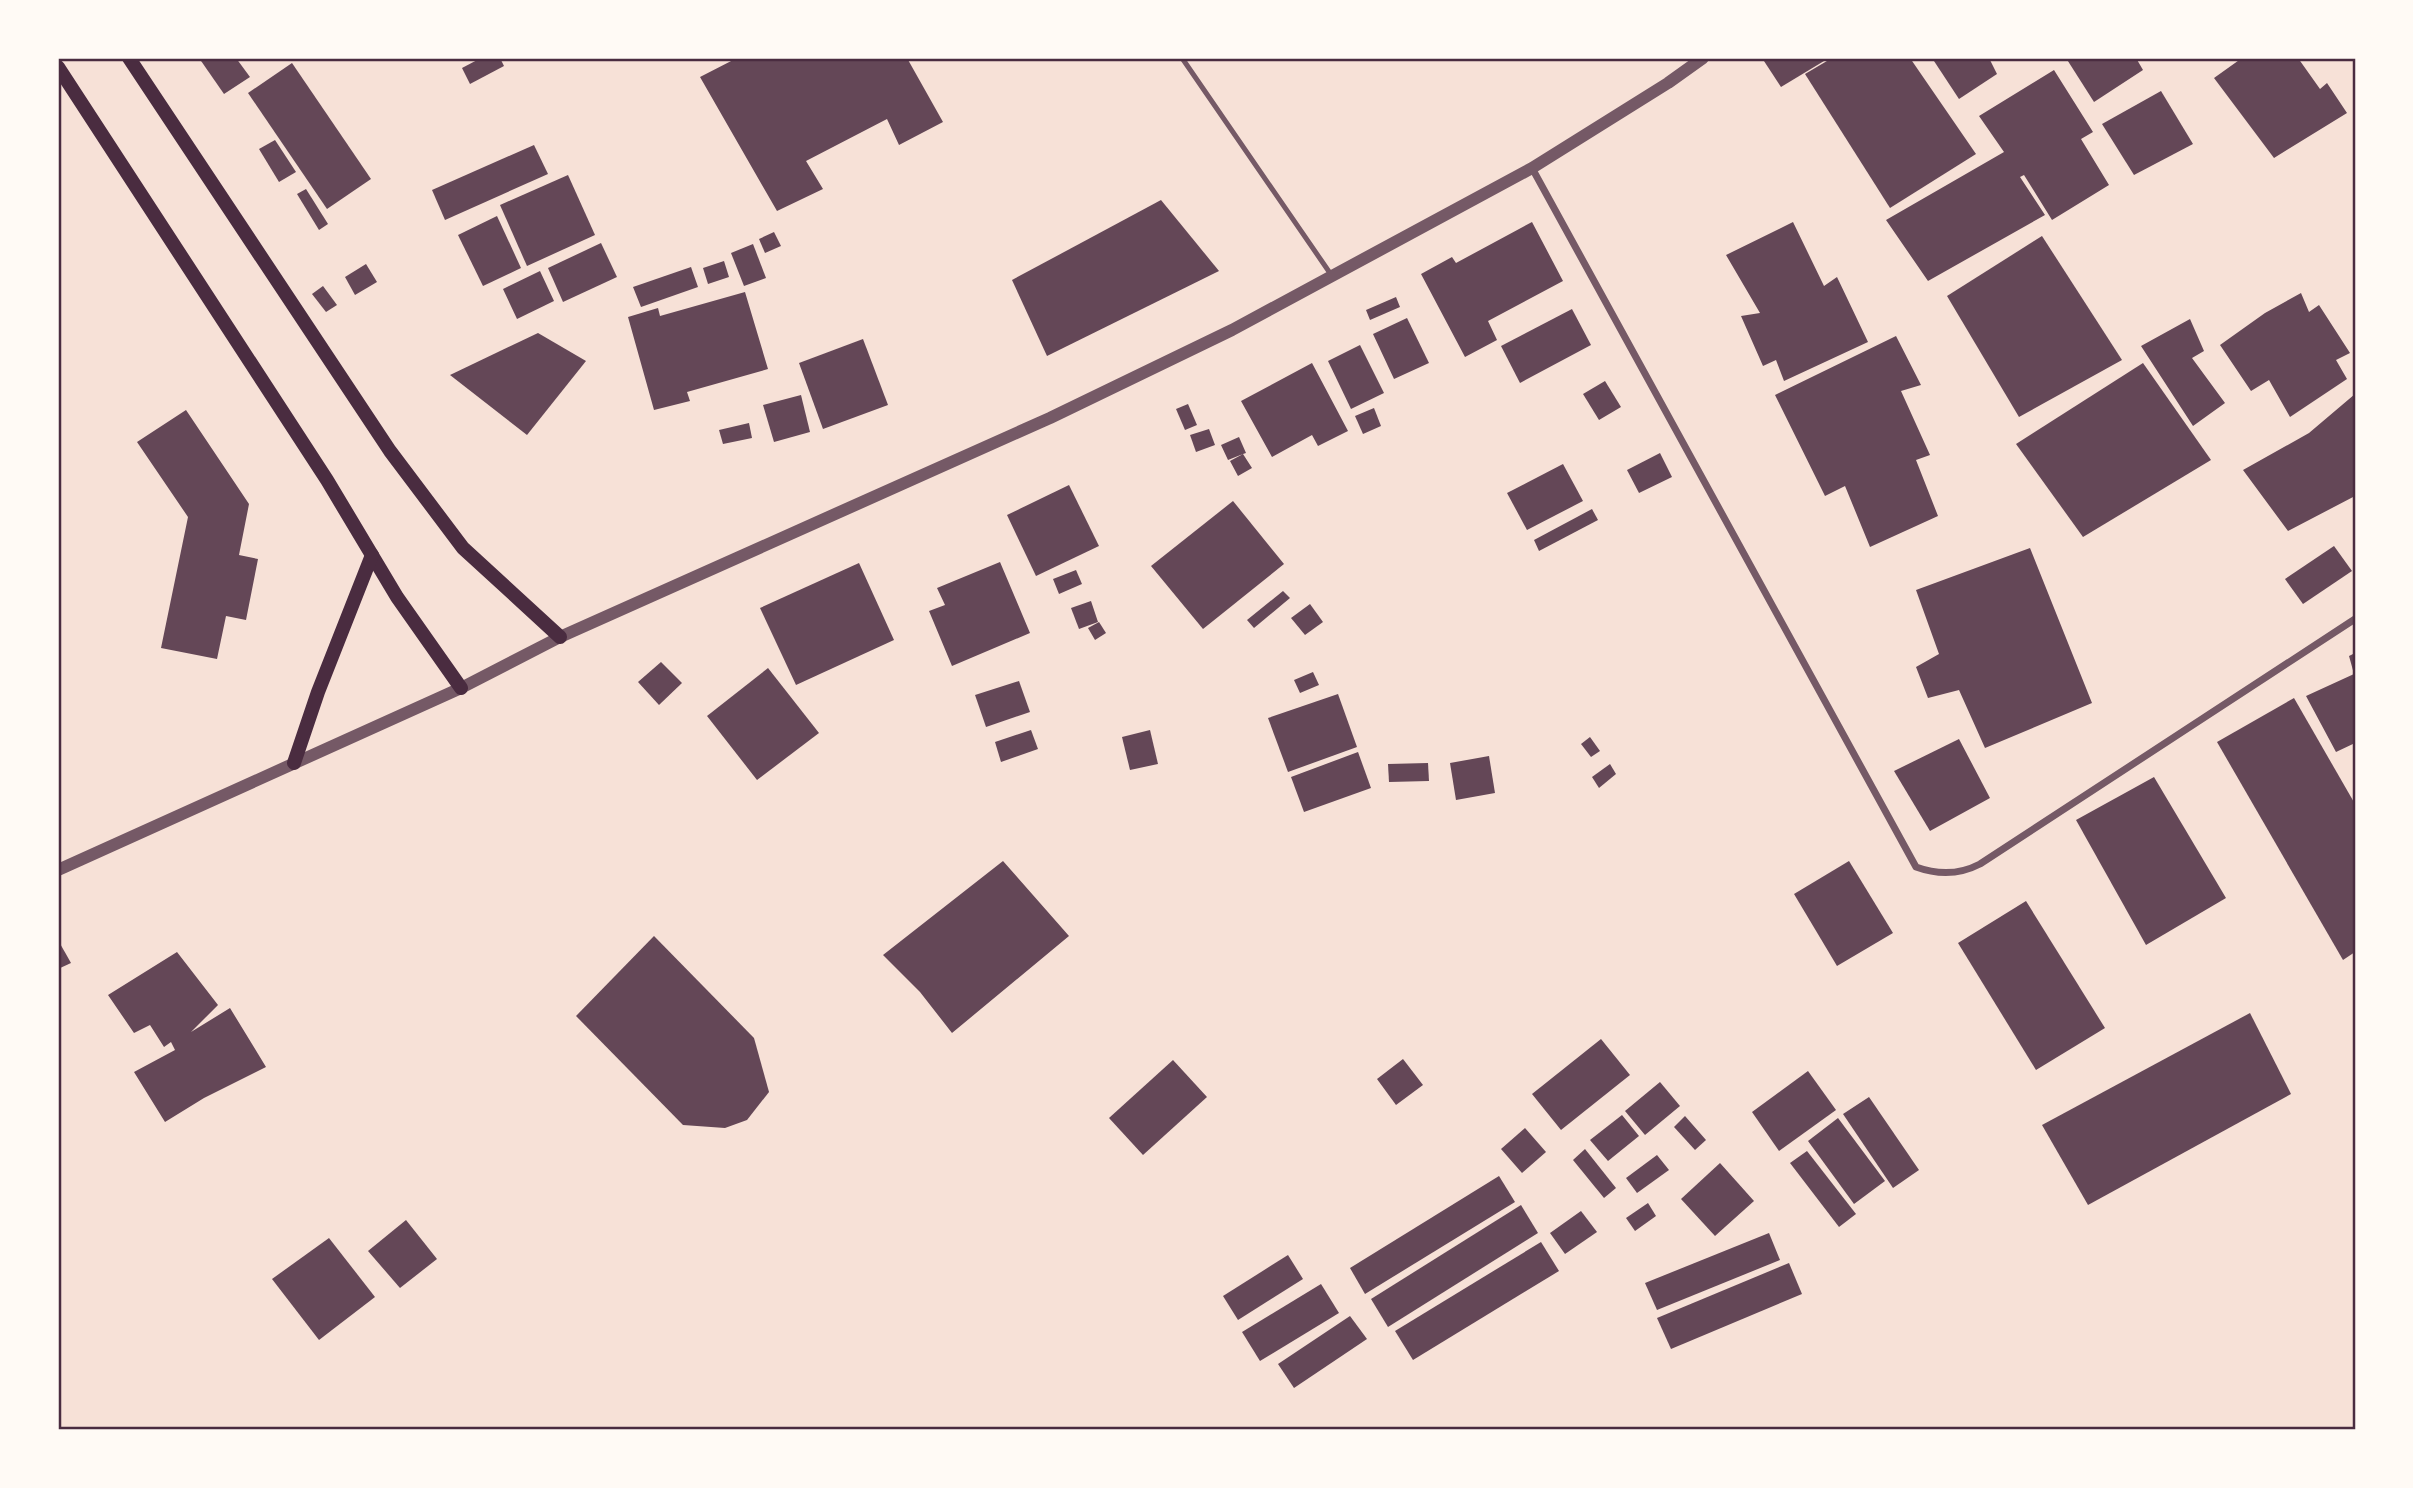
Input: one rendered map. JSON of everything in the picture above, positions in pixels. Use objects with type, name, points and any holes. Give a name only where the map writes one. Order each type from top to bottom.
[{"type":"main road","points":[[129,58],[398,462],[463,548],[560,637]]},
{"type":"main road","points":[[58,67],[327,480],[397,597],[461,688]]},
{"type":"main road","points":[[295,763],[318,692],[372,555]]},
{"type":"street","points":[[58,870],[461,688],[560,637],[1050,418],[1232,330],[1532,168],[1703,58]]},
{"type":"street","points":[[1532,168],[1916,867],[1931,873],[1948,873],[1966,871],[1980,864],[2355,619]]},
{"type":"lane","points":[[1182,58],[1332,276]]},
{"type":"building","points":[[199,58],[236,58],[250,77],[224,94]]},
{"type":"building","points":[[481,58],[500,58],[504,66],[470,84],[462,68]]},
{"type":"building","points":[[737,58],[907,58],[943,122],[899,145],[887,119],[806,161],[823,189],[777,211],[700,77]]},
{"type":"building","points":[[1762,58],[1829,58],[1781,87]]},
{"type":"building","points":[[1832,58],[1910,58],[1976,154],[1890,208],[1805,74]]},
{"type":"building","points":[[1932,58],[1989,58],[1997,74],[1959,99]]},
{"type":"building","points":[[2066,58],[2136,58],[2143,70],[2094,102]]},
{"type":"building","points":[[2242,58],[2298,58],[2320,89],[2327,83],[2347,113],[2274,158],[2214,78]]},
{"type":"building","points":[[292,63],[371,179],[327,209],[248,93]]},
{"type":"building","points":[[2054,70],[2093,132],[2081,139],[2109,185],[2052,220],[2024,175],[2020,177],[2045,215],[1928,281],[1886,220],[2004,152],[1979,116]]},
{"type":"building","points":[[2161,91],[2193,144],[2134,175],[2102,124]]},
{"type":"building","points":[[275,140],[296,172],[279,182],[259,149]]},
{"type":"building","points":[[534,145],[548,174],[445,220],[432,190]]},
{"type":"building","points":[[568,175],[595,235],[527,266],[500,205]]},
{"type":"building","points":[[306,189],[328,224],[319,230],[297,194]]},
{"type":"building","points":[[1161,200],[1219,271],[1047,356],[1012,280]]},
{"type":"building","points":[[497,216],[521,268],[483,286],[458,235]]},
{"type":"building","points":[[1532,222],[1563,281],[1488,321],[1497,340],[1465,357],[1421,274],[1452,257],[1456,263]]},
{"type":"building","points":[[1793,222],[1824,286],[1837,277],[1868,342],[1784,381],[1776,360],[1763,366],[1741,316],[1760,313],[1726,255]]},
{"type":"building","points":[[774,232],[781,246],[765,253],[759,239]]},
{"type":"building","points":[[2042,236],[2122,360],[2019,417],[1947,296]]},
{"type":"building","points":[[601,243],[617,277],[563,302],[548,268]]},
{"type":"building","points":[[753,244],[766,278],[744,286],[731,253]]},
{"type":"building","points":[[724,261],[729,277],[708,284],[703,268]]},
{"type":"building","points":[[366,264],[377,282],[355,295],[345,277]]},
{"type":"building","points":[[691,267],[698,287],[641,307],[633,287]]},
{"type":"building","points":[[540,271],[554,301],[517,319],[503,289]]},
{"type":"building","points":[[323,286],[337,305],[326,312],[312,294]]},
{"type":"building","points":[[745,292],[768,369],[687,392],[690,401],[654,410],[628,317],[658,308],[660,316]]},
{"type":"building","points":[[2301,293],[2309,312],[2319,305],[2350,353],[2336,360],[2347,379],[2290,417],[2269,380],[2251,391],[2220,345],[2265,313]]},
{"type":"building","points":[[1396,297],[1400,307],[1370,320],[1366,310]]},
{"type":"building","points":[[1572,309],[1591,345],[1520,383],[1501,346]]},
{"type":"building","points":[[1407,318],[1429,363],[1394,379],[1373,334]]},
{"type":"building","points":[[2190,319],[2204,351],[2192,358],[2225,403],[2193,426],[2141,346]]},
{"type":"building","points":[[538,333],[586,361],[527,435],[450,375]]},
{"type":"building","points":[[1896,336],[1921,385],[1901,391],[1930,455],[1916,460],[1938,516],[1870,547],[1845,486],[1825,496],[1775,395]]},
{"type":"building","points":[[863,339],[888,405],[823,429],[799,363]]},
{"type":"building","points":[[1360,345],[1384,393],[1351,409],[1328,361]]},
{"type":"building","points":[[1312,363],[1348,431],[1318,446],[1312,435],[1272,457],[1241,401]]},
{"type":"building","points":[[2143,363],[2211,460],[2083,537],[2016,444]]},
{"type":"building","points":[[1605,381],[1621,407],[1599,420],[1583,394]]},
{"type":"building","points":[[2355,394],[2355,496],[2288,531],[2243,470],[2309,433]]},
{"type":"building","points":[[801,395],[810,432],[774,442],[763,405]]},
{"type":"building","points":[[1188,404],[1197,425],[1185,430],[1176,409]]},
{"type":"building","points":[[1374,408],[1381,426],[1363,434],[1355,416]]},
{"type":"building","points":[[186,410],[249,504],[239,555],[258,559],[246,620],[226,616],[217,659],[161,648],[188,517],[137,442]]},
{"type":"building","points":[[749,423],[752,438],[723,444],[719,430]]},
{"type":"building","points":[[1209,429],[1215,445],[1196,452],[1190,435]]},
{"type":"building","points":[[1239,437],[1246,453],[1228,460],[1221,445]]},
{"type":"building","points":[[1660,453],[1672,477],[1639,493],[1627,470]]},
{"type":"building","points":[[1243,454],[1252,468],[1238,476],[1230,461]]},
{"type":"building","points":[[1563,464],[1583,501],[1527,530],[1507,493]]},
{"type":"building","points":[[1069,485],[1099,546],[1036,576],[1007,515]]},
{"type":"building","points":[[1233,501],[1284,564],[1203,629],[1151,566]]},
{"type":"building","points":[[1592,509],[1598,520],[1539,551],[1534,540]]},
{"type":"building","points":[[2334,546],[2352,571],[2303,604],[2285,579]]},
{"type":"building","points":[[2030,548],[2092,703],[1985,748],[1959,690],[1928,698],[1916,667],[1939,654],[1916,590]]},
{"type":"building","points":[[1000,562],[1030,633],[952,666],[929,611],[945,605],[937,588]]},
{"type":"building","points":[[859,563],[894,640],[796,685],[760,608]]},
{"type":"building","points":[[1076,570],[1082,584],[1059,594],[1053,579]]},
{"type":"building","points":[[1283,591],[1290,598],[1254,628],[1247,620]]},
{"type":"building","points":[[1091,601],[1098,622],[1079,629],[1071,608]]},
{"type":"building","points":[[1310,604],[1323,622],[1305,635],[1291,618]]},
{"type":"building","points":[[1099,622],[1106,633],[1095,640],[1088,628]]},
{"type":"building","points":[[2355,653],[2355,743],[2336,752],[2306,696],[2354,674],[2349,656]]},
{"type":"building","points":[[661,662],[682,683],[659,705],[638,682]]},
{"type":"building","points":[[768,668],[819,733],[757,780],[707,716]]},
{"type":"building","points":[[1313,672],[1319,685],[1300,693],[1294,680]]},
{"type":"building","points":[[1019,681],[1030,712],[986,727],[975,695]]},
{"type":"building","points":[[1338,694],[1357,747],[1288,772],[1268,718]]},
{"type":"building","points":[[2294,698],[2355,804],[2355,952],[2343,960],[2217,742]]},
{"type":"building","points":[[1031,730],[1038,749],[1001,762],[995,742]]},
{"type":"building","points":[[1150,730],[1158,764],[1130,770],[1122,737]]},
{"type":"building","points":[[1590,737],[1600,751],[1591,757],[1581,744]]},
{"type":"building","points":[[1959,739],[1990,798],[1930,831],[1894,771]]},
{"type":"building","points":[[1358,752],[1371,788],[1304,812],[1291,777]]},
{"type":"building","points":[[1489,756],[1495,793],[1456,800],[1450,763]]},
{"type":"building","points":[[1428,763],[1429,781],[1389,782],[1388,764]]},
{"type":"building","points":[[1610,764],[1616,774],[1599,788],[1592,777]]},
{"type":"building","points":[[2154,777],[2226,898],[2146,945],[2076,820]]},
{"type":"building","points":[[1003,861],[1069,936],[952,1033],[920,992],[883,955]]},
{"type":"building","points":[[1849,861],[1893,933],[1837,966],[1794,894]]},
{"type":"building","points":[[2026,901],[2105,1028],[2036,1070],[1958,943]]},
{"type":"building","points":[[654,936],[754,1038],[769,1092],[747,1120],[725,1128],[683,1125],[576,1016]]},
{"type":"building","points":[[58,940],[71,963],[58,969]]},
{"type":"building","points":[[177,952],[218,1005],[191,1032],[230,1008],[266,1067],[204,1098],[165,1122],[134,1072],[175,1050],[171,1042],[164,1047],[150,1025],[134,1033],[108,995]]},
{"type":"building","points":[[2250,1013],[2291,1094],[2088,1205],[2042,1125]]},
{"type":"building","points":[[1601,1039],[1630,1075],[1561,1130],[1532,1094]]},
{"type":"building","points":[[1403,1059],[1423,1085],[1396,1105],[1377,1079]]},
{"type":"building","points":[[1173,1060],[1207,1097],[1143,1155],[1109,1118]]},
{"type":"building","points":[[1808,1071],[1836,1110],[1779,1151],[1752,1112]]},
{"type":"building","points":[[1660,1082],[1680,1106],[1645,1135],[1625,1111]]},
{"type":"building","points":[[1869,1097],[1919,1170],[1893,1188],[1843,1114]]},
{"type":"building","points":[[1622,1115],[1639,1136],[1608,1161],[1590,1140]]},
{"type":"building","points":[[1685,1116],[1706,1140],[1695,1150],[1674,1127]]},
{"type":"building","points":[[1838,1118],[1885,1181],[1854,1204],[1808,1141]]},
{"type":"building","points":[[1525,1128],[1546,1152],[1522,1173],[1501,1149]]},
{"type":"building","points":[[1585,1149],[1616,1188],[1604,1198],[1573,1160]]},
{"type":"building","points":[[1807,1151],[1856,1214],[1839,1227],[1790,1163]]},
{"type":"building","points":[[1657,1155],[1669,1170],[1637,1193],[1626,1178]]},
{"type":"building","points":[[1720,1163],[1754,1201],[1715,1236],[1681,1199]]},
{"type":"building","points":[[1499,1176],[1515,1202],[1365,1294],[1350,1268]]},
{"type":"building","points":[[1648,1203],[1656,1216],[1635,1231],[1626,1218]]},
{"type":"building","points":[[1521,1205],[1538,1233],[1388,1327],[1371,1299]]},
{"type":"building","points":[[1581,1211],[1597,1232],[1565,1254],[1550,1233]]},
{"type":"building","points":[[406,1220],[437,1259],[400,1288],[368,1251]]},
{"type":"building","points":[[1769,1233],[1780,1260],[1657,1310],[1645,1283]]},
{"type":"building","points":[[329,1238],[375,1297],[319,1340],[272,1279]]},
{"type":"building","points":[[1541,1242],[1559,1271],[1413,1360],[1395,1331]]},
{"type":"building","points":[[1288,1255],[1303,1279],[1238,1320],[1223,1296]]},
{"type":"building","points":[[1789,1263],[1802,1294],[1671,1349],[1657,1318]]},
{"type":"building","points":[[1321,1284],[1339,1313],[1260,1361],[1242,1332]]},
{"type":"building","points":[[1350,1316],[1367,1339],[1294,1388],[1278,1364]]}]
